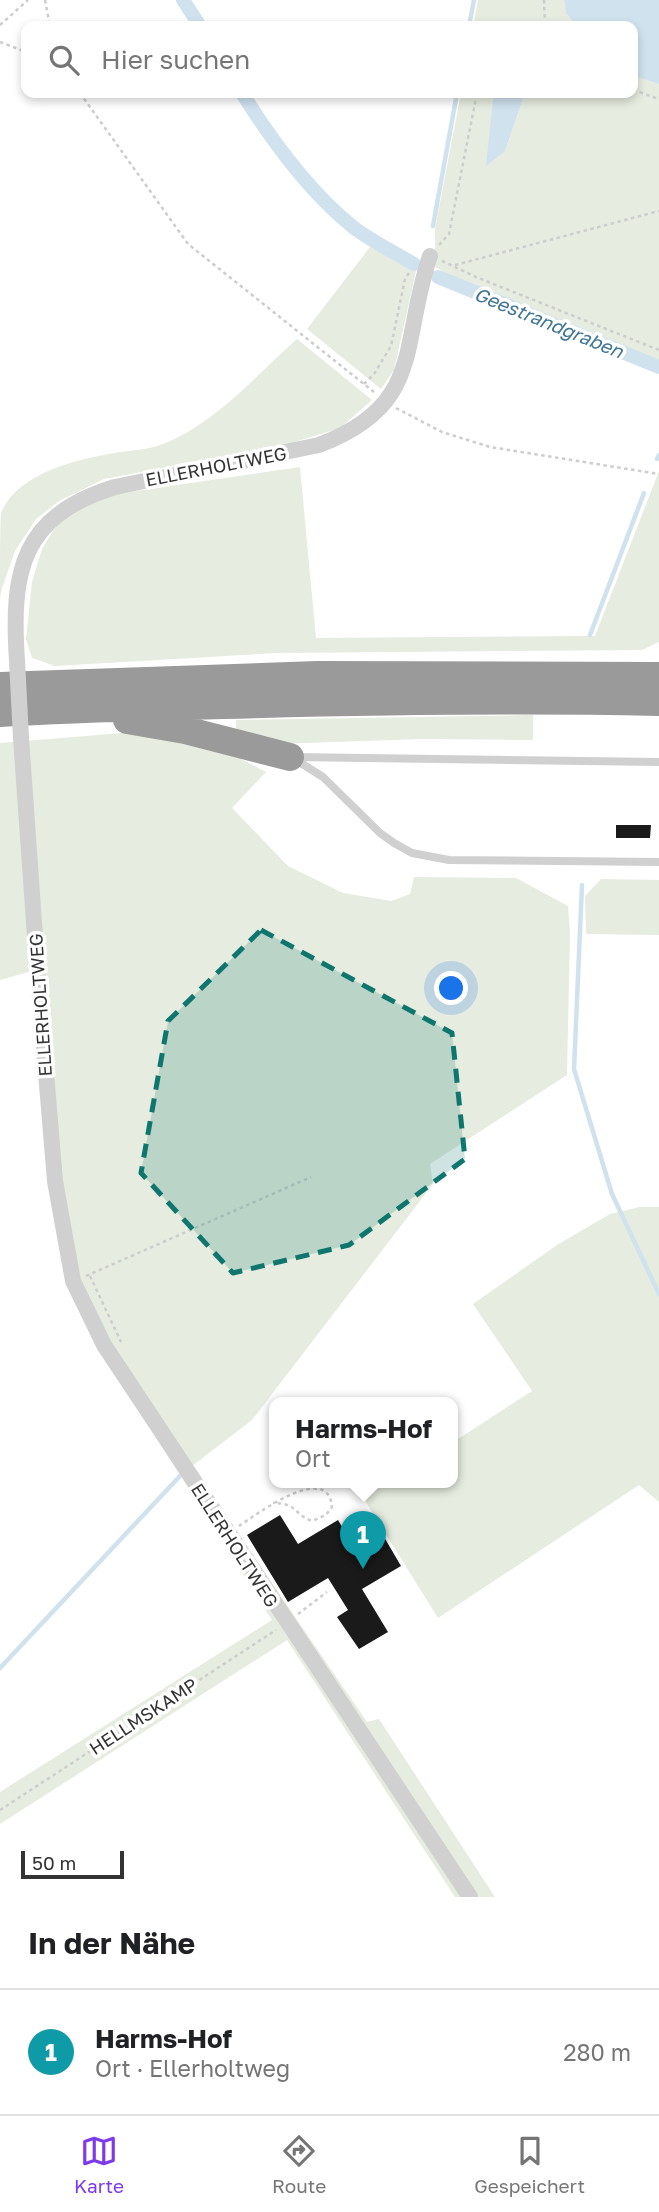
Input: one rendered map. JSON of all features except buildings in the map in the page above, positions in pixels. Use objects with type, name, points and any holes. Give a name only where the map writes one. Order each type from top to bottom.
[{"type":"highway","points":[[576,675],[659,660]]},
{"type":"highway","points":[[0,686],[318,675],[659,676]]},
{"type":"highway","points":[[0,713],[48,709],[320,702],[659,702]]},
{"type":"highway","points":[[48,709],[144,722],[290,757]]},
{"type":"street","name":"ELLERHOLTWEG","points":[[429,258],[404,370],[386,401],[360,425],[344,436],[319,445],[115,486],[86,496],[61,511],[41,532],[25,556],[16,587],[14,620],[37,965],[55,1181],[73,1281],[104,1344],[470,1897]]},
{"type":"lane","points":[[290,757],[659,762]]},
{"type":"lane","points":[[290,757],[323,777],[380,833],[412,853],[449,860],[659,862]]},
{"type":"path","points":[[0,25],[28,0]]},
{"type":"path","points":[[45,0],[49,21]]},
{"type":"path","points":[[544,0],[544,21]]},
{"type":"path","points":[[0,42],[21,50]]},
{"type":"path","points":[[638,92],[659,99]]},
{"type":"path","points":[[84,98],[188,244],[386,401],[442,432],[490,447],[659,474]]},
{"type":"path","points":[[364,384],[374,374],[391,346],[405,279],[412,267],[429,258],[449,234],[476,98]]},
{"type":"path","points":[[659,211],[455,265],[659,350]]},
{"type":"path","points":[[73,1281],[311,1177]]},
{"type":"path","points":[[227,1533],[273,1503],[313,1488],[323,1489],[328,1493],[332,1507],[326,1515],[312,1521],[305,1519],[292,1506],[273,1503]]},
{"type":"path","name":"HELLMSKAMP","points":[[0,1810],[287,1623],[327,1592]]},
{"type":"highlighted area","points":[[261,930],[452,1033],[465,1159],[349,1245],[233,1273],[141,1173],[168,1021]]},
{"type":"shaded area","points":[[478,0],[564,0],[566,13],[572,21],[474,21]]},
{"type":"shaded area","points":[[638,78],[659,84],[659,364],[466,284],[435,267],[435,229],[460,98],[494,98],[505,151],[523,98],[638,98]]},
{"type":"shaded area","points":[[370,247],[416,271],[394,370],[381,389],[307,329]]},
{"type":"shaded area","points":[[297,339],[372,400],[340,428],[285,445],[104,479],[59,501],[36,519],[15,551],[0,598],[1,513],[9,499],[20,488],[34,478],[67,464],[151,448],[182,435],[234,398]]},
{"type":"shaded area","points":[[300,467],[316,638],[595,636],[659,471],[659,642],[642,650],[276,653],[55,666],[32,658],[26,639],[32,582],[42,549],[54,529],[75,509],[115,494]]},
{"type":"shaded area","points":[[533,715],[533,740],[422,739],[276,744],[236,734],[236,720]]},
{"type":"shaded area","points":[[135,732],[232,754],[266,772],[232,808],[288,866],[343,893],[391,901],[410,894],[414,877],[516,878],[568,906],[570,933],[567,1075],[430,1164],[433,1184],[252,1420],[192,1466],[367,1722],[379,1719],[495,1897],[455,1897],[287,1640],[0,1824],[0,1792],[272,1620],[98,1346],[69,1283],[32,971],[0,980],[0,743]]},
{"type":"shaded area","points":[[601,879],[659,880],[659,935],[586,934],[585,896]]},
{"type":"shaded area","points":[[640,1207],[659,1207],[659,1502],[639,1485],[438,1618],[357,1488],[458,1488],[458,1439],[532,1391],[473,1304],[557,1245],[610,1214]]},
{"type":"water","points":[[564,0],[659,0],[659,84],[638,78],[638,21],[572,21],[566,13]]},
{"type":"water","points":[[523,98],[505,151],[486,166],[493,100]]},
{"type":"waterway","name":"Geestrandgraben","points":[[183,0],[197,21]]},
{"type":"waterway","points":[[470,21],[474,0]]},
{"type":"waterway","name":"Geestrandgraben","points":[[245,98],[278,147],[321,198],[360,232],[414,264]]},
{"type":"waterway","points":[[433,226],[456,98]]},
{"type":"waterway","name":"Geestrandgraben","points":[[438,277],[659,367]]},
{"type":"waterway","points":[[657,459],[659,455]]},
{"type":"waterway","points":[[590,635],[644,493]]},
{"type":"waterway","points":[[582,885],[574,1069],[612,1194],[659,1294]]},
{"type":"waterway","points":[[0,1668],[180,1476]]},
{"type":"place","name":"Harms-Hof","points":[[363,1569]]}]
